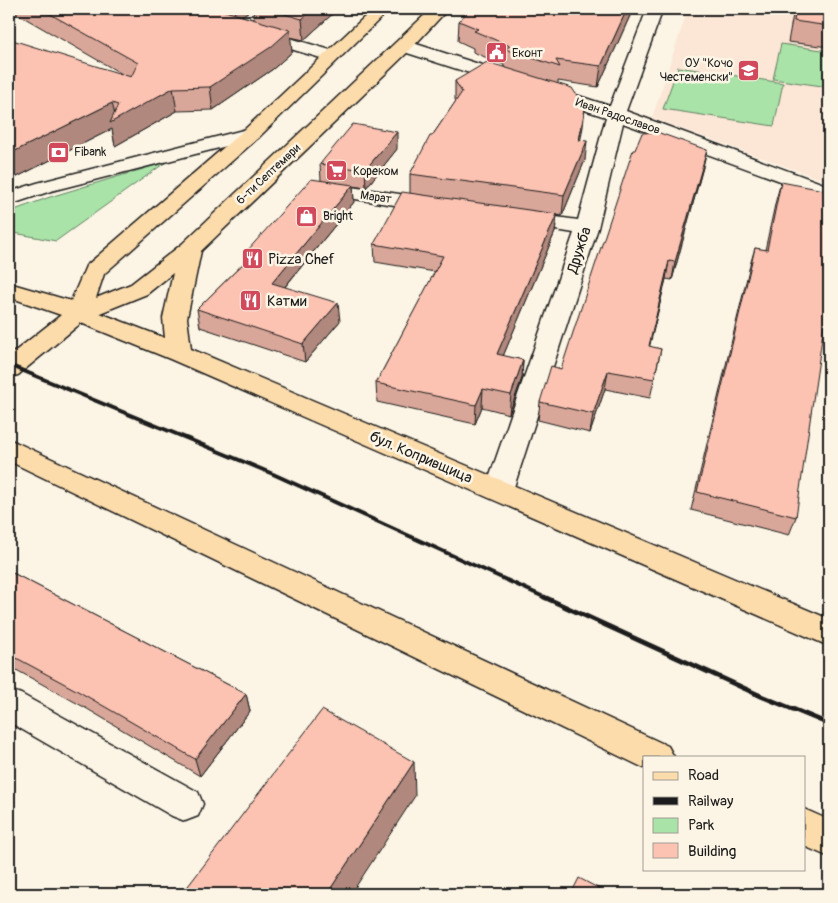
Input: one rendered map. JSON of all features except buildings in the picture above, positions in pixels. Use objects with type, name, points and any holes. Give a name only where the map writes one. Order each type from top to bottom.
[{"type":"main road","points":[[78,313],[94,271],[251,134],[382,9]]},
{"type":"main road","name":"6-ти Септември","points":[[9,369],[78,313],[138,289],[190,249],[404,46],[440,9]]},
{"type":"main road","points":[[179,352],[175,318],[190,249]]},
{"type":"main road","name":"бул. Копривщица","points":[[9,290],[48,301],[179,352],[829,633]]},
{"type":"main road","points":[[9,449],[654,756]]},
{"type":"main road","points":[[806,828],[829,839]]},
{"type":"street","name":"Дружба","points":[[499,490],[587,228],[616,114],[655,9]]},
{"type":"street","points":[[245,24],[332,56]]},
{"type":"street","name":"Иван Радославов","points":[[404,46],[616,114],[829,193]]},
{"type":"street","points":[[9,199],[44,187],[251,134]]},
{"type":"street","name":"Марат","points":[[314,188],[450,208]]},
{"type":"street","points":[[499,215],[587,228]]},
{"type":"street","points":[[9,705],[185,804]]},
{"type":"shaded area","name":"ОУ \"Кочо Честеменски\"","points":[[688,9],[727,9],[829,21],[829,182],[652,118]]},
{"type":"green space","points":[[781,44],[829,51],[829,87],[773,79]]},
{"type":"green space","points":[[678,67],[783,83],[774,126],[663,109]]},
{"type":"green space","points":[[166,162],[56,241],[9,232],[9,212],[50,197]]},
{"type":"railway","points":[[9,365],[273,474],[546,598]]},
{"type":"railway","points":[[544,597],[761,696],[829,724]]},
{"type":"place","name":"Еконт","points":[[496,53]]},
{"type":"place","name":"ОУ \"Кочо Честеменски\"","points":[[749,70]]},
{"type":"place","name":"Fibank","points":[[58,152]]},
{"type":"place","name":"Кореком","points":[[337,171]]},
{"type":"place","name":"Bright","points":[[307,216]]},
{"type":"place","name":"Pizza Chef","points":[[252,259]]},
{"type":"place","name":"Катми","points":[[251,301]]}]
